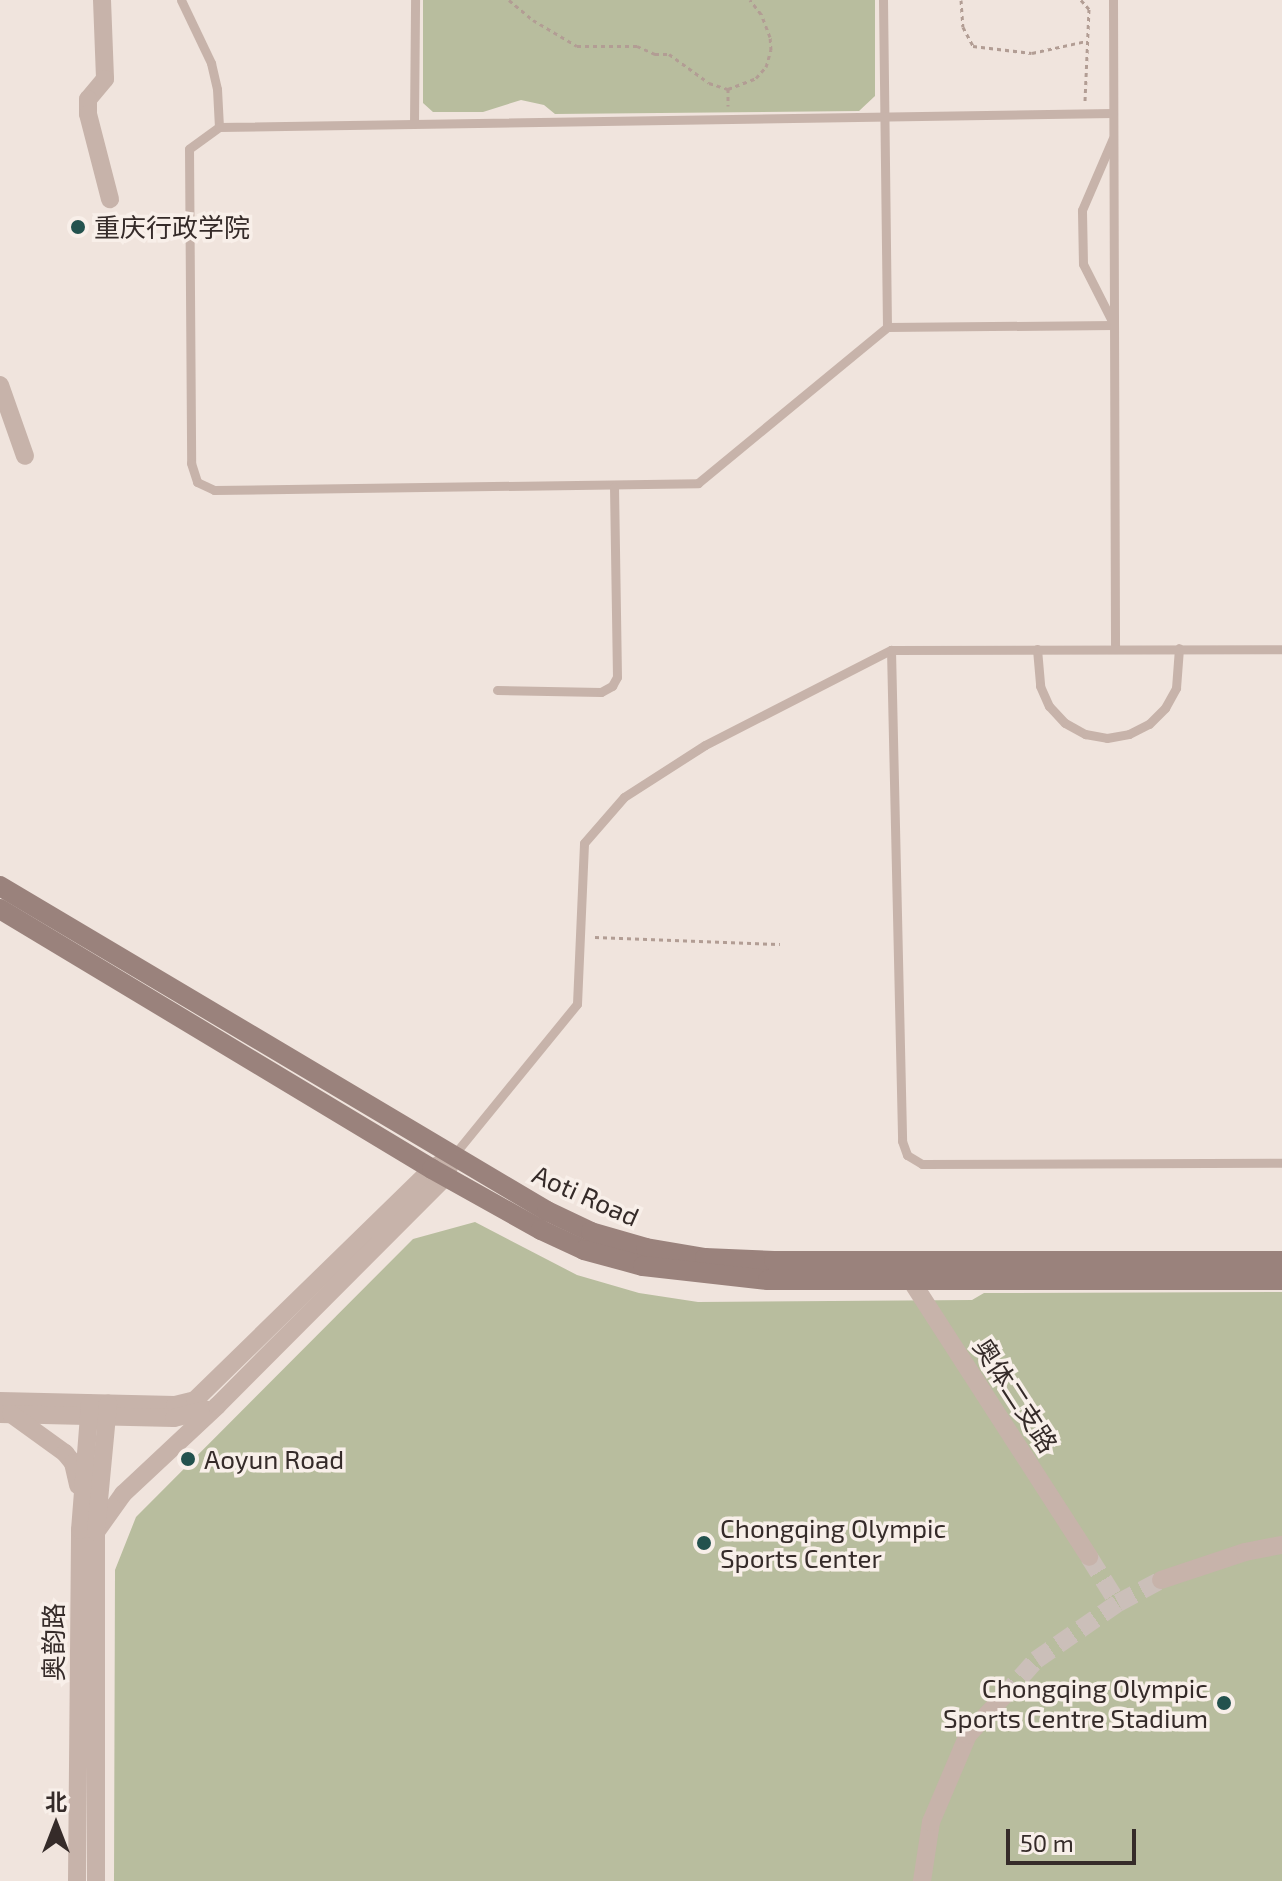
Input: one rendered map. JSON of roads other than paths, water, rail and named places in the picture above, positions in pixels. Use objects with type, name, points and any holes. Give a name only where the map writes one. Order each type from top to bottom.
[{"type":"main road","name":"Aoti Road","points":[[0,886],[453,1156],[547,1211],[591,1232],[646,1248],[705,1258],[899,1262],[1282,1261]]},
{"type":"main road","name":"Aoti Road","points":[[0,909],[439,1172],[584,1250],[643,1266],[768,1280],[1282,1280]]},
{"type":"street","points":[[102,0],[105,79],[88,99],[88,114],[110,199]]},
{"type":"street","points":[[0,385],[25,456]]},
{"type":"street","points":[[88,1531],[217,1406],[453,1156]]},
{"type":"street","points":[[4,1410],[99,1410],[175,1405],[204,1393],[439,1172]]},
{"type":"street","name":"奥体二支路","points":[[899,1262],[1089,1557]]},
{"type":"street","points":[[99,1410],[174,1418],[217,1406]]},
{"type":"street","points":[[4,1410],[65,1453],[73,1463],[88,1531]]},
{"type":"street","name":"奥韵路","points":[[77,1881],[88,1531],[99,1410]]},
{"type":"street","name":"奥韵路","points":[[88,1531],[96,1881]]},
{"type":"street","points":[[1161,1580],[1245,1552],[1282,1545]]},
{"type":"street","points":[[922,1881],[931,1822],[968,1735],[1003,1697]]},
{"type":"lane","points":[[181,0],[211,63],[217,89],[219,127]]},
{"type":"lane","points":[[414,124],[415,0]]},
{"type":"lane","points":[[883,0],[887,327]]},
{"type":"lane","points":[[1113,0],[1115,648]]},
{"type":"lane","points":[[1113,113],[219,127],[189,149],[191,463],[197,482],[214,490],[614,487],[698,483],[887,327],[1114,325]]},
{"type":"lane","points":[[1113,138],[1082,210],[1083,264],[1114,325]]},
{"type":"lane","points":[[497,690],[601,692],[612,686],[617,677],[614,487]]},
{"type":"lane","points":[[1037,649],[1040,686],[1049,706],[1075,728],[1107,738],[1129,734],[1149,724],[1165,708],[1176,688],[1179,648]]},
{"type":"lane","points":[[453,1156],[577,1004],[584,843],[624,797],[705,745],[891,650],[1282,649]]},
{"type":"lane","points":[[891,650],[902,1141],[907,1155],[922,1164],[1282,1163]]},
{"type":"tunnel","points":[[1089,1557],[1118,1603]]},
{"type":"tunnel","points":[[1003,1697],[1036,1660],[1118,1603],[1161,1580]]},
{"type":"place","name":"重庆行政学院","points":[[78,227]]},
{"type":"place","name":"Aoyun Road","points":[[188,1459]]},
{"type":"place","name":"Chongqing Olympic Sports Center","points":[[704,1543]]},
{"type":"place","name":"Chongqing Olympic Sports Centre Stadium","points":[[1224,1703]]}]
